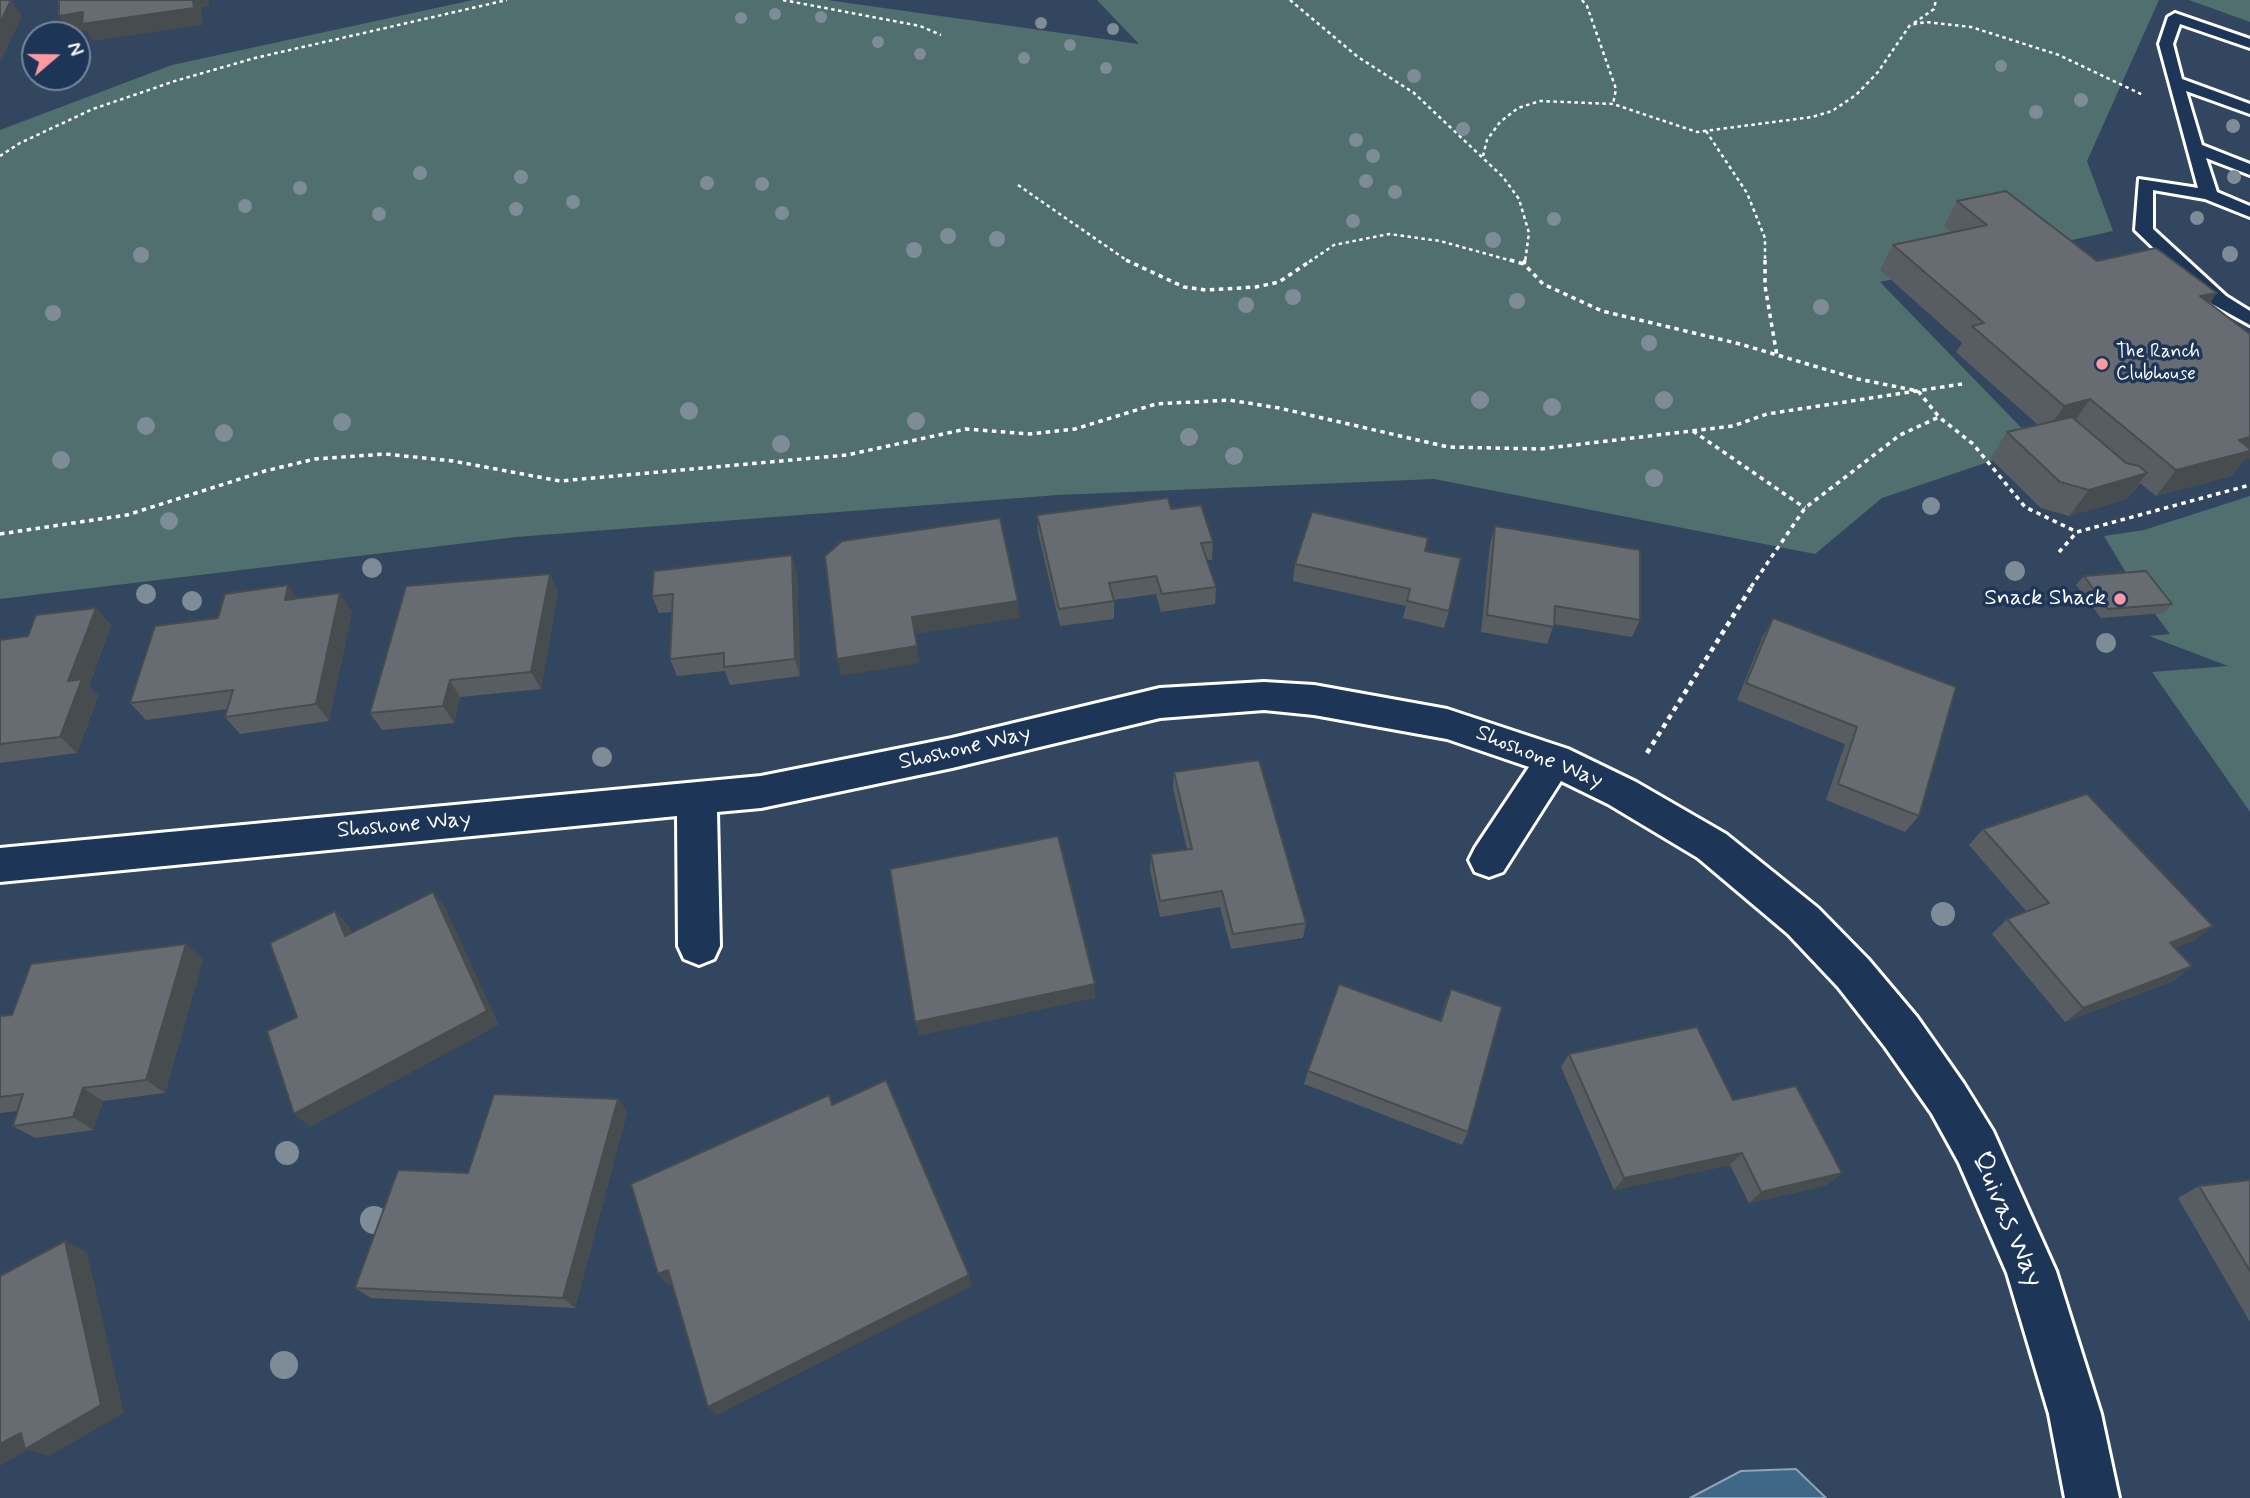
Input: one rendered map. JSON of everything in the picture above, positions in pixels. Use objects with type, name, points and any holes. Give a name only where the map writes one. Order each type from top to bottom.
[{"type":"street","name":"Shoshone Way","points":[[0,865],[67,856],[698,800],[761,792],[952,753],[1160,703],[1264,696],[1314,699],[1447,724],[1554,760],[1622,793],[1712,846],[1757,880],[1803,921],[1853,973]]},
{"type":"street","points":[[1489,860],[1554,760]]},
{"type":"street","points":[[698,800],[699,946]]},
{"type":"street","name":"Quivas Way","points":[[1853,973],[1901,1032],[1948,1099],[1976,1147],[2031,1271],[2075,1415],[2092,1498]]},
{"type":"lane","points":[[2209,195],[2166,44],[2175,17],[2250,44]]},
{"type":"lane","points":[[2175,82],[2250,109]]},
{"type":"lane","points":[[2195,148],[2250,170]]},
{"type":"lane","points":[[2250,212],[2209,195],[2145,183],[2144,230],[2219,300],[2250,319]]},
{"type":"path","points":[[0,156],[20,143],[93,110],[175,80],[268,55],[507,0]]},
{"type":"path","points":[[783,0],[920,26],[941,35]]},
{"type":"path","points":[[1290,0],[1358,57],[1414,93],[1503,177],[1519,199],[1529,233],[1524,264]]},
{"type":"path","points":[[1582,0],[1587,6],[1599,47],[1616,89],[1613,104]]},
{"type":"path","points":[[1483,156],[1487,140],[1500,122],[1518,108],[1540,101],[1613,104],[1675,126],[1706,131],[1812,117],[1832,111],[1856,95],[1878,72],[1910,25],[1934,9],[1936,0]]},
{"type":"path","points":[[1910,25],[1926,22],[1971,27],[2059,55],[2097,71],[2127,90],[2182,106]]},
{"type":"path","points":[[1706,131],[1747,194],[1765,238],[1765,286],[1777,356]]},
{"type":"path","points":[[1018,185],[1132,264],[1184,286],[1206,290],[1255,288],[1279,282],[1334,245],[1362,236],[1389,234],[1440,241],[1524,264],[1543,285],[1602,311],[1918,391],[1939,417],[1973,444],[2025,507],[2077,533]]},
{"type":"path","points":[[0,534],[127,515],[265,471],[315,459],[385,454],[453,461],[560,481],[847,455],[966,429],[1030,434],[1074,429],[1156,404],[1229,400],[1279,408],[1448,447],[1484,450],[1540,449],[1733,426],[1767,414],[1847,399],[1962,384]]},
{"type":"path","points":[[1622,793],[1784,535],[1805,508],[1900,435],[1939,417]]},
{"type":"path","points":[[1693,430],[1805,508]]},
{"type":"path","points":[[2059,552],[2077,533],[2250,485]]},
{"type":"green space","points":[[473,0],[827,0],[1139,44],[1097,0],[2159,0],[2087,161],[2113,231],[1880,282],[2038,445],[1882,498],[1815,554],[1434,479],[1058,495],[516,537],[0,599],[0,130],[172,65]]},
{"type":"green space","points":[[2189,0],[2250,0],[2250,22]]},
{"type":"green space","points":[[2250,496],[2250,812],[2152,672],[2228,666],[2149,636],[2170,634],[2155,614],[2163,612],[2131,581],[2104,536],[2144,530]]},
{"type":"water","points":[[1796,1469],[1826,1498],[1690,1498],[1741,1471]]},
{"type":"building","points":[[0,0],[11,0],[0,23]]},
{"type":"building","points":[[59,0],[193,0],[194,8],[91,23],[82,21],[83,12],[59,16]]},
{"type":"building","name":"The Ranch Clubhouse","points":[[2006,191],[2097,261],[2156,248],[2217,293],[2200,296],[2250,334],[2250,437],[2239,440],[2250,451],[2176,470],[2090,399],[2064,406],[1972,326],[1984,323],[1893,245],[1987,225],[1957,201]]},
{"type":"building","points":[[2072,417],[2126,463],[2139,466],[2147,473],[2089,490],[2060,482],[2007,432]]},
{"type":"building","points":[[1168,498],[1171,509],[1201,505],[1213,542],[1201,543],[1216,587],[1162,594],[1156,576],[1109,583],[1114,601],[1059,609],[1037,515]]},
{"type":"building","points":[[1312,512],[1428,538],[1425,551],[1461,558],[1449,611],[1407,601],[1410,589],[1295,564]]},
{"type":"building","points":[[1000,518],[1018,601],[912,617],[917,646],[837,659],[825,556],[842,541]]},
{"type":"building","points":[[1495,526],[1640,550],[1640,620],[1555,606],[1554,627],[1487,615]]},
{"type":"building","points":[[792,555],[795,659],[724,667],[724,653],[670,659],[673,594],[652,596],[654,571]]},
{"type":"building","points":[[2146,571],[2172,604],[2108,609],[2084,576]]},
{"type":"building","points":[[550,574],[531,672],[450,680],[443,706],[370,713],[406,586]]},
{"type":"building","points":[[288,585],[285,600],[340,593],[316,704],[225,717],[233,690],[130,703],[155,626],[218,618],[225,594]]},
{"type":"building","points":[[96,608],[68,681],[82,679],[60,737],[0,744],[0,640],[28,636],[36,615]]},
{"type":"building","points":[[1773,618],[1956,687],[1919,816],[1838,784],[1857,727],[1746,683]]},
{"type":"building","points":[[1259,760],[1306,923],[1233,934],[1222,891],[1160,901],[1151,854],[1192,849],[1174,772]]},
{"type":"building","points":[[2087,794],[2213,926],[2170,943],[2192,966],[2083,1008],[2007,919],[2049,903],[1983,829]]},
{"type":"building","points":[[1058,836],[1095,984],[915,1022],[890,869]]},
{"type":"building","points":[[433,892],[487,1011],[294,1114],[267,1031],[297,1017],[270,943],[335,911],[345,936]]},
{"type":"building","points":[[186,944],[146,1080],[83,1088],[73,1117],[13,1126],[23,1094],[0,1097],[0,1016],[12,1015],[31,964]]},
{"type":"building","points":[[1339,984],[1441,1021],[1451,989],[1502,1007],[1468,1132],[1308,1071]]},
{"type":"building","points":[[1697,1027],[1733,1100],[1796,1086],[1842,1173],[1761,1192],[1742,1153],[1624,1178],[1569,1054]]},
{"type":"building","points":[[886,1080],[969,1275],[708,1407],[668,1270],[658,1274],[631,1184],[829,1095],[832,1105]]},
{"type":"building","points":[[494,1094],[618,1099],[563,1298],[355,1288],[398,1170],[468,1173]]},
{"type":"building","points":[[2250,1180],[2250,1271],[2199,1186]]},
{"type":"building","points":[[65,1241],[101,1405],[25,1449],[21,1433],[0,1444],[0,1276]]},
{"type":"place","name":"The Ranch Clubhouse","points":[[2102,364]]},
{"type":"place","name":"Snack Shack","points":[[2120,599]]}]
